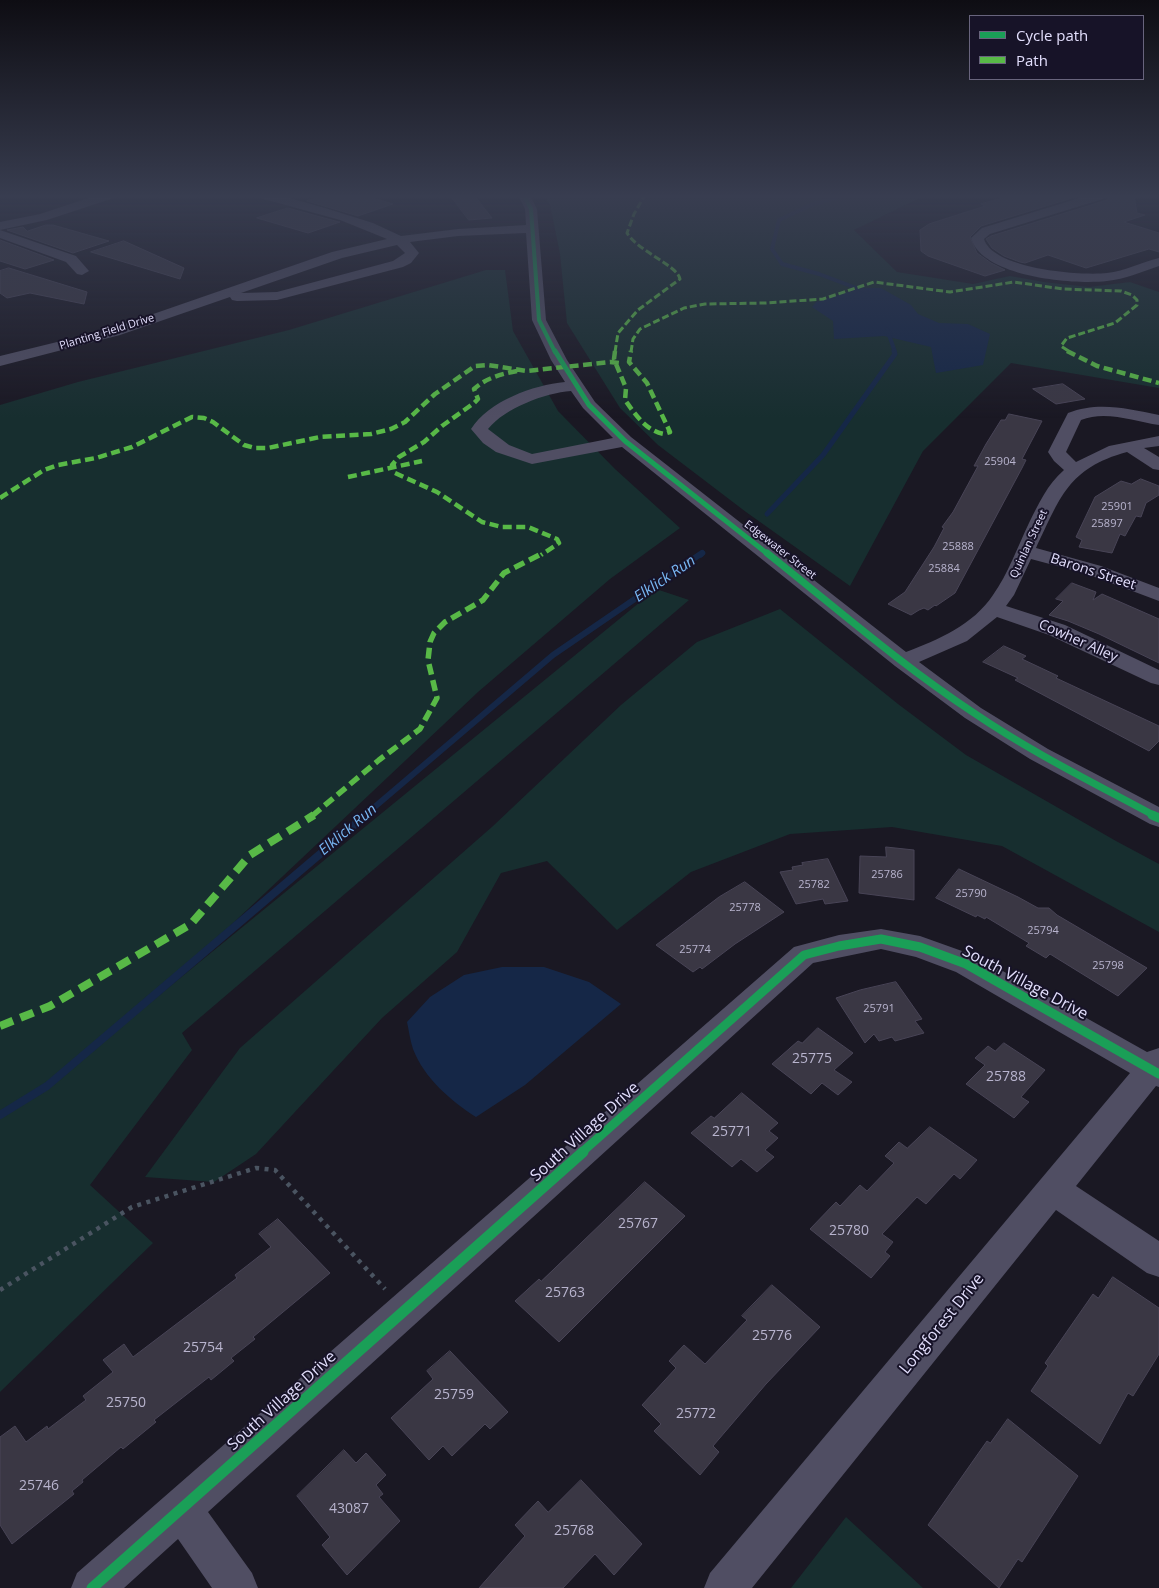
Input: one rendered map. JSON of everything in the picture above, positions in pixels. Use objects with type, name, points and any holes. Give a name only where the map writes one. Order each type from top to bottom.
[{"type":"street","name":"Planting Field Drive","points":[[0,361],[115,332],[296,269]]},
{"type":"street","points":[[224,294],[254,298],[277,296],[379,269]]},
{"type":"street","name":"Edgewater Street","points":[[534,269],[539,320],[559,360],[589,404],[625,441],[904,661],[974,713],[1039,754],[1159,818]]},
{"type":"street","points":[[1028,269],[1066,277],[1110,277],[1136,269]]},
{"type":"street","points":[[576,386],[544,391],[493,414],[479,428],[487,439],[523,457],[532,459],[625,441]]},
{"type":"street","points":[[1074,469],[1057,452],[1074,418],[1089,412],[1101,412],[1159,420]]},
{"type":"street","name":"Quinlan Street","points":[[904,661],[968,632],[995,609],[1004,595],[1054,491],[1063,478],[1074,469],[1108,452],[1159,441]]},
{"type":"street","points":[[1130,446],[1159,465]]},
{"type":"street","name":"Barons Street","points":[[1026,551],[1094,570],[1159,595]]},
{"type":"street","name":"Cowher Alley","points":[[995,609],[1057,630],[1159,678]]},
{"type":"street","name":"South Village Drive","points":[[92,1588],[804,955],[839,946],[881,939],[920,947],[966,964],[1156,1067]]},
{"type":"street","name":"Longforest Drive","points":[[725,1588],[1052,1189],[1156,1067]]},
{"type":"street","points":[[1052,1189],[1159,1261]]},
{"type":"street","points":[[181,1509],[237,1588]]},
{"type":"path","points":[[0,1290],[132,1208],[256,1168],[275,1170],[405,1310]]},
{"type":"green space","points":[[562,269],[894,269],[897,272],[973,284],[1010,276],[1089,287],[1130,282],[1159,292],[1159,388],[1011,363],[923,451],[850,586],[746,512],[658,445],[620,408],[567,323]]},
{"type":"green space","points":[[486,270],[505,270],[513,331],[558,411],[615,469],[680,528],[610,579],[478,692],[141,1010],[656,589],[689,600],[182,1033],[192,1050],[90,1185],[153,1243],[0,1392],[0,405],[78,382],[289,330]]},
{"type":"green space","points":[[780,609],[898,704],[966,755],[1159,864],[1159,932],[1002,846],[892,827],[790,834],[691,872],[617,930],[547,861],[501,873],[457,952],[382,1018],[256,1154],[214,1182],[145,1177],[240,1048],[493,826],[621,705],[697,642]]},
{"type":"green space","points":[[846,1517],[923,1588],[791,1588]]},
{"type":"water","points":[[861,288],[881,288],[911,305],[918,314],[939,323],[968,324],[990,334],[983,365],[936,373],[931,347],[884,336],[834,339],[833,321],[812,307],[816,302]]},
{"type":"water","points":[[502,967],[544,967],[589,982],[621,1004],[525,1085],[476,1117],[439,1088],[424,1070],[413,1049],[407,1022],[430,997],[464,975]]},
{"type":"building","points":[[13,269],[87,292],[84,304],[30,293],[7,298],[0,293],[0,271]]},
{"type":"building","points":[[147,269],[184,269],[180,279]]},
{"type":"building","points":[[965,269],[1005,270],[985,276]]},
{"type":"building","points":[[1063,384],[1085,399],[1056,404],[1033,389]]},
{"type":"building","points":[[1009,414],[1042,421],[1022,459],[1026,460],[1022,468],[955,593],[928,610],[924,608],[911,615],[888,604],[905,592],[934,547],[944,528],[942,527],[953,512],[978,466],[974,466],[986,444],[1001,420],[1005,420]]},
{"type":"building","points":[[1141,479],[1159,486],[1159,495],[1146,503],[1141,517],[1136,516],[1125,536],[1120,534],[1112,553],[1079,547],[1082,540],[1076,537],[1095,497],[1121,481],[1131,484]]},
{"type":"building","points":[[1072,583],[1096,592],[1093,600],[1102,594],[1159,619],[1159,663],[1099,634],[1049,615],[1063,601],[1056,599]]},
{"type":"building","points":[[1004,646],[1026,656],[1022,659],[1058,676],[1056,678],[1159,726],[1159,741],[1149,751],[1015,680],[1018,678],[983,662]]},
{"type":"building","points":[[886,847],[914,850],[914,900],[859,893],[860,856],[886,857]]},
{"type":"building","points":[[828,859],[848,901],[825,904],[823,899],[796,904],[780,872],[793,870],[792,867],[803,865],[802,863]]},
{"type":"building","points":[[959,869],[1038,908],[1049,908],[1057,915],[1147,968],[1118,996],[1050,954],[1046,958],[1026,946],[1029,943],[986,917],[985,919],[977,915],[976,917],[936,898]]},
{"type":"building","points":[[745,882],[784,912],[735,944],[702,969],[700,967],[693,972],[656,945],[719,897]]},
{"type":"building","points":[[896,982],[922,1019],[915,1021],[924,1033],[895,1041],[892,1037],[879,1041],[874,1034],[865,1043],[836,998],[860,990]]},
{"type":"building","points":[[818,1028],[853,1053],[834,1070],[852,1082],[838,1095],[822,1083],[811,1094],[772,1064],[798,1041],[802,1043]]},
{"type":"building","points":[[1004,1043],[1045,1070],[1021,1097],[1029,1102],[1014,1118],[966,1084],[985,1065],[975,1058],[988,1046],[995,1051]]},
{"type":"building","points":[[742,1093],[778,1123],[769,1131],[778,1138],[765,1150],[774,1157],[757,1172],[741,1159],[732,1167],[691,1133],[711,1116],[714,1118]]},
{"type":"building","points":[[930,1127],[977,1160],[960,1179],[954,1174],[926,1204],[917,1197],[882,1234],[893,1242],[885,1252],[890,1256],[871,1278],[810,1229],[836,1202],[840,1206],[860,1185],[867,1191],[894,1163],[885,1156],[899,1142],[907,1148]]},
{"type":"building","points":[[645,1182],[685,1216],[559,1342],[515,1301],[539,1279],[541,1281]]},
{"type":"building","points":[[278,1219],[330,1273],[253,1337],[255,1339],[231,1358],[234,1361],[211,1380],[209,1377],[154,1420],[156,1422],[123,1449],[121,1447],[82,1480],[83,1482],[72,1491],[74,1494],[12,1544],[0,1525],[0,1437],[15,1426],[26,1442],[47,1426],[48,1429],[86,1400],[83,1396],[113,1372],[103,1360],[124,1344],[133,1357],[237,1278],[235,1275],[271,1247],[259,1234]]},
{"type":"building","points":[[1113,1277],[1159,1308],[1159,1354],[1133,1396],[1128,1393],[1100,1444],[1031,1391],[1048,1366],[1045,1363],[1093,1294],[1098,1298]]},
{"type":"building","points":[[772,1285],[820,1327],[766,1384],[713,1446],[719,1452],[700,1475],[654,1431],[661,1424],[642,1405],[676,1368],[669,1361],[684,1345],[705,1364],[747,1320],[742,1316]]},
{"type":"building","points":[[450,1351],[508,1412],[490,1429],[485,1424],[452,1456],[443,1446],[429,1460],[391,1418],[433,1379],[427,1371]]},
{"type":"building","points":[[1008,1419],[1078,1476],[1022,1562],[1018,1559],[999,1588],[928,1525],[987,1441],[990,1443]]},
{"type":"building","points":[[344,1450],[356,1463],[366,1453],[386,1475],[376,1485],[383,1494],[379,1497],[400,1521],[347,1575],[322,1545],[330,1537],[297,1496]]},
{"type":"building","points":[[581,1480],[642,1544],[614,1575],[595,1554],[563,1588],[479,1588],[525,1536],[515,1525],[538,1501],[548,1512]]},
{"type":"waterway","name":"Elklick Run","points":[[801,269],[867,292]]},
{"type":"waterway","name":"Elklick Run","points":[[887,329],[895,352]]},
{"type":"waterway","name":"Elklick Run","points":[[767,514],[823,455],[895,354],[894,351]]},
{"type":"waterway","name":"Elklick Run","points":[[364,816],[553,655],[702,553]]},
{"type":"waterway","name":"Elklick Run","points":[[0,1115],[47,1086],[366,815]]},
{"type":"marked path","points":[[674,269],[679,274],[680,279],[638,310],[618,333],[614,359],[626,388],[625,400],[645,424],[651,430],[658,433],[670,432],[647,383],[629,362],[633,339],[640,329],[684,308],[705,304],[765,303],[823,299],[874,282],[950,292],[1014,282],[1063,289],[1121,291],[1132,295],[1137,300],[1137,305],[1115,323],[1067,338],[1061,346],[1065,350],[1097,366],[1159,383]]},
{"type":"marked path","points":[[0,498],[44,470],[58,465],[96,458],[132,447],[192,417],[204,418],[213,422],[244,445],[255,448],[268,448],[320,437],[371,434],[391,429],[405,422],[435,394],[475,366],[488,365],[527,371],[610,362],[619,363]]},
{"type":"marked path","points":[[0,1026],[50,1006],[191,924],[250,855],[312,816],[379,760],[420,729],[437,698],[428,660],[428,651],[434,633],[445,622],[483,600],[504,573],[548,551],[559,543],[557,539],[528,527],[502,527],[482,522],[437,492],[395,473],[392,465],[399,457],[424,442],[442,426],[474,403],[478,399],[474,389],[478,385],[494,377],[517,371]]},
{"type":"marked path","points":[[348,477],[422,461]]},
{"type":"cycle path","points":[[535,269],[539,320],[559,360],[589,405],[625,441],[903,661],[973,713],[1039,754],[1159,818]]},
{"type":"cycle path","points":[[92,1588],[804,955],[839,946],[881,939],[920,947],[966,964],[1159,1074]]}]
